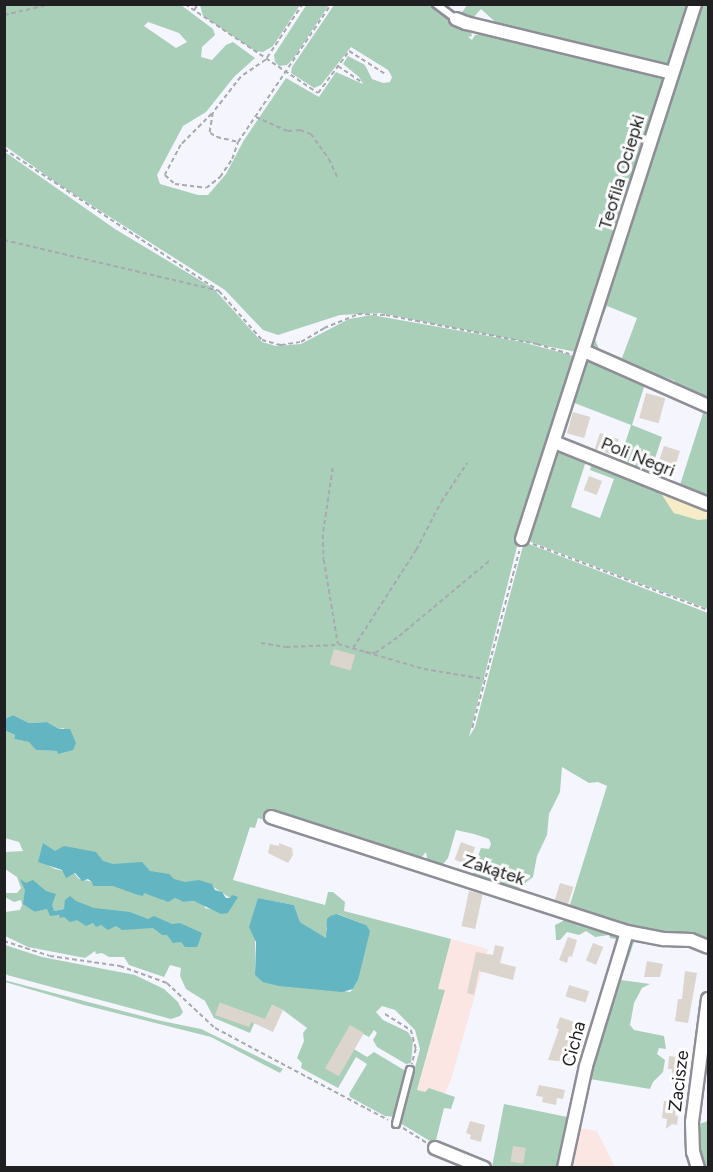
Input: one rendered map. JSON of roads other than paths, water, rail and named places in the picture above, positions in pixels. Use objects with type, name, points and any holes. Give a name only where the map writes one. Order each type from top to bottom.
[{"type":"street","name":"Teofila Ociepki","points":[[522,539],[695,4]]},
{"type":"street","points":[[456,19],[672,73]]},
{"type":"street","points":[[584,351],[708,406]]},
{"type":"street","name":"Poli Negri","points":[[554,442],[708,504]]},
{"type":"street","name":"Zakątek","points":[[271,817],[627,932],[664,939],[691,940],[708,947]]},
{"type":"street","name":"Cicha","points":[[564,1167],[586,1066],[627,932]]},
{"type":"street","name":"Zacisze","points":[[698,1167],[693,1152],[692,1122],[708,999]]},
{"type":"street","points":[[435,1148],[444,1154],[484,1167]]},
{"type":"lane","points":[[436,4],[456,19]]},
{"type":"lane","points":[[396,1124],[410,1070]]},
{"type":"water","points":[[13,715],[29,723],[47,722],[59,729],[70,729],[76,743],[73,750],[58,754],[57,751],[36,750],[29,742],[14,739],[15,735],[4,730],[5,719]]},
{"type":"water","points":[[43,843],[55,851],[64,846],[96,852],[103,861],[113,864],[142,862],[150,871],[169,874],[174,879],[185,882],[199,880],[212,884],[215,890],[222,892],[226,898],[232,895],[238,897],[228,913],[221,914],[194,901],[183,902],[175,898],[168,902],[144,893],[143,896],[138,895],[113,886],[93,886],[88,879],[82,881],[75,873],[66,878],[62,870],[38,862]]},
{"type":"water","points":[[20,879],[26,883],[33,880],[46,891],[56,894],[52,905],[54,911],[64,909],[65,900],[70,896],[94,908],[130,912],[148,919],[154,916],[172,924],[180,923],[202,933],[197,947],[185,947],[181,942],[173,943],[167,935],[162,935],[153,928],[122,930],[116,926],[108,930],[101,925],[96,927],[93,923],[86,926],[77,920],[70,922],[64,917],[60,918],[59,915],[50,916],[47,909],[35,912],[23,904],[25,890]]},
{"type":"water","points":[[258,898],[294,905],[300,922],[326,938],[327,919],[330,916],[337,914],[366,925],[370,931],[358,980],[353,989],[342,992],[279,986],[263,982],[255,975],[256,942],[249,927]]}]
